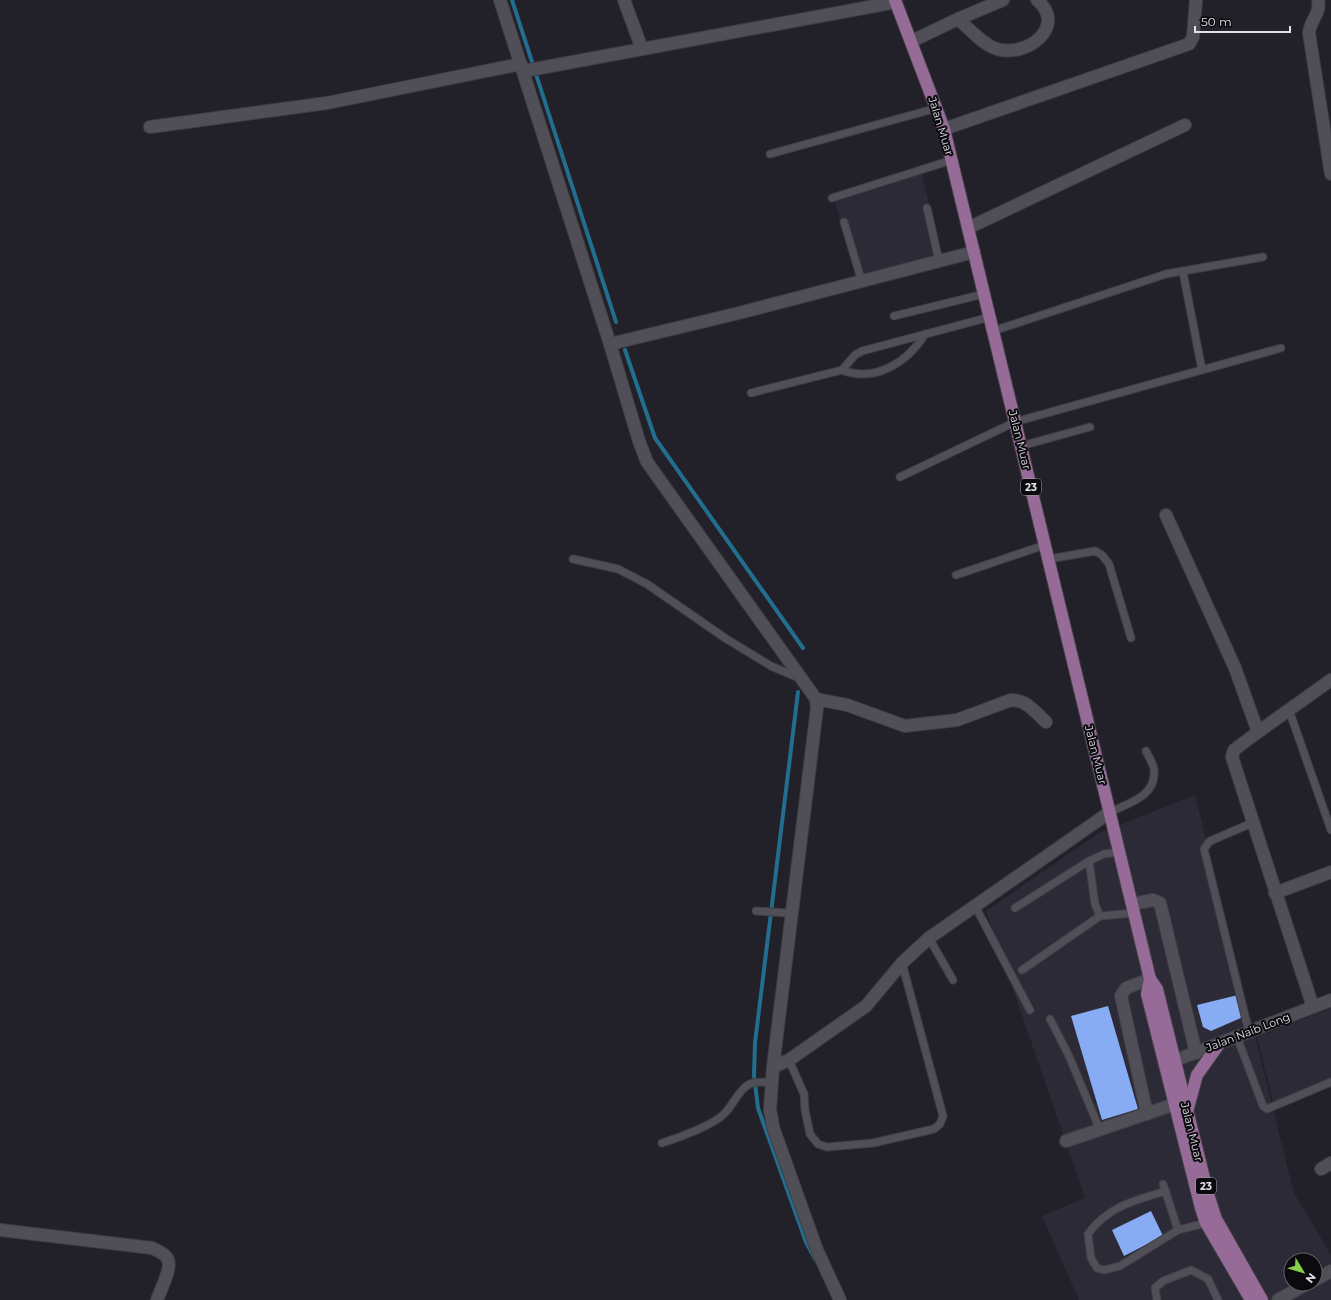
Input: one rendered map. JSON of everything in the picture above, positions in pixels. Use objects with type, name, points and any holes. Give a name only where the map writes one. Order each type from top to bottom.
[{"type":"main road","name":"Jalan Muar","points":[[896,1],[937,108],[952,160],[1150,979],[1157,989],[1176,1104],[1206,1223],[1251,1300]]},
{"type":"main road","points":[[1187,1112],[1197,1075],[1219,1044]]},
{"type":"main road","name":"Jalan Muar","points":[[1170,1063],[1187,1112],[1216,1219],[1262,1300]]},
{"type":"street","points":[[500,0],[530,68],[638,440],[648,462],[816,699],[817,708],[789,912],[773,1067],[770,1082],[770,1108],[780,1149],[817,1250],[840,1300]]},
{"type":"street","points":[[624,0],[642,49]]},
{"type":"street","points":[[912,41],[1003,0]]},
{"type":"street","points":[[958,19],[989,44],[1002,50],[1012,51],[1031,46],[1044,34],[1047,26],[1047,16],[1042,4],[1037,0]]},
{"type":"street","points":[[944,129],[1189,44],[1194,38],[1196,0]]},
{"type":"street","points":[[1318,0],[1318,14],[1311,22],[1309,34],[1331,174]]},
{"type":"street","points":[[150,127],[327,103],[642,49],[896,1]]},
{"type":"street","points":[[968,228],[1184,125]]},
{"type":"street","points":[[610,344],[862,282],[974,252]]},
{"type":"street","points":[[1166,515],[1227,649],[1258,732]]},
{"type":"street","points":[[1313,1007],[1252,823],[1232,757],[1234,750],[1331,680]]},
{"type":"street","points":[[816,699],[847,705],[905,726],[957,720],[1011,700],[1018,700],[1028,704],[1046,722]]},
{"type":"street","points":[[773,1067],[789,1060],[866,1006],[902,963],[929,938],[1110,812]]},
{"type":"street","points":[[1275,893],[1331,872]]},
{"type":"street","points":[[1133,909],[1153,900],[1160,903],[1196,1052]]},
{"type":"street","points":[[1147,1114],[1121,996],[1126,988],[1150,979]]},
{"type":"street","name":"Jalan Naib Long","points":[[1170,1063],[1331,1000]]},
{"type":"street","points":[[1066,1142],[1176,1104]]},
{"type":"street","points":[[0,1230],[152,1248],[162,1253],[168,1259],[169,1268],[157,1300]]},
{"type":"street","points":[[1278,1300],[1292,1292]]},
{"type":"lane","points":[[770,154],[937,108]]},
{"type":"lane","points":[[832,198],[952,160]]},
{"type":"lane","points":[[927,208],[939,261]]},
{"type":"lane","points":[[844,222],[862,282]]},
{"type":"lane","points":[[993,331],[1166,274],[1263,256]]},
{"type":"lane","points":[[1183,272],[1202,370]]},
{"type":"lane","points":[[894,316],[984,294]]},
{"type":"lane","points":[[842,370],[855,355],[862,351],[990,316]]},
{"type":"lane","points":[[751,393],[842,370],[863,374],[882,371],[905,359],[917,348],[925,334]]},
{"type":"lane","points":[[900,477],[1015,422],[1281,348]]},
{"type":"lane","points":[[1021,446],[1090,427]]},
{"type":"lane","points":[[956,575],[1045,545]]},
{"type":"lane","points":[[1049,559],[1095,551],[1102,555],[1110,564],[1131,638]]},
{"type":"lane","points":[[573,559],[618,569],[635,578],[771,666],[801,678]]},
{"type":"lane","points":[[1290,710],[1331,830]]},
{"type":"lane","points":[[1110,812],[1143,796],[1151,785],[1154,768],[1146,751]]},
{"type":"lane","points":[[1249,1032],[1204,849],[1210,841],[1252,823]]},
{"type":"lane","points":[[1015,908],[1089,861],[1104,854],[1119,852]]},
{"type":"lane","points":[[1089,861],[1095,904],[1100,916]]},
{"type":"lane","points":[[975,906],[1030,1010]]},
{"type":"lane","points":[[1022,970],[1100,916],[1133,909]]},
{"type":"lane","points":[[756,911],[789,912]]},
{"type":"lane","points":[[929,938],[953,980]]},
{"type":"lane","points":[[789,1060],[804,1094],[805,1110],[810,1134],[818,1144],[827,1147],[873,1143],[934,1129],[940,1124],[943,1116],[902,963]]},
{"type":"lane","points":[[1050,1019],[1069,1056],[1100,1130]]},
{"type":"lane","points":[[1237,1037],[1263,1106],[1267,1109],[1331,1082]]},
{"type":"lane","points":[[662,1143],[687,1135],[724,1115],[744,1087],[750,1083],[770,1082]]},
{"type":"lane","points":[[1178,1230],[1164,1188],[1126,1203],[1106,1214],[1088,1234],[1091,1258],[1097,1268],[1104,1270],[1120,1266],[1166,1240],[1178,1230],[1206,1223]]},
{"type":"lane","points":[[1157,1300],[1155,1288],[1163,1281],[1191,1270],[1208,1279],[1218,1300]]},
{"type":"shaded area","points":[[922,174],[941,256],[857,278],[835,202]]},
{"type":"shaded area","points":[[1195,795],[1294,1193],[1331,1255],[1331,1300],[1079,1300],[1042,1216],[1085,1198],[986,911],[1099,833]]},
{"type":"shaded area","points":[[1331,1008],[1331,1085],[1275,1110],[1257,1037]]},
{"type":"building","points":[[1238,995],[1243,1017],[1211,1031],[1203,1027],[1197,1005]]},
{"type":"building","points":[[1108,1006],[1138,1109],[1102,1120],[1071,1016]]},
{"type":"building","points":[[1151,1211],[1163,1236],[1124,1256],[1112,1230]]},
{"type":"waterway","points":[[512,0],[616,322]]},
{"type":"waterway","points":[[625,350],[655,438],[803,648]]},
{"type":"waterway","points":[[798,692],[755,1043],[754,1075],[758,1108],[806,1242],[815,1259]]}]
